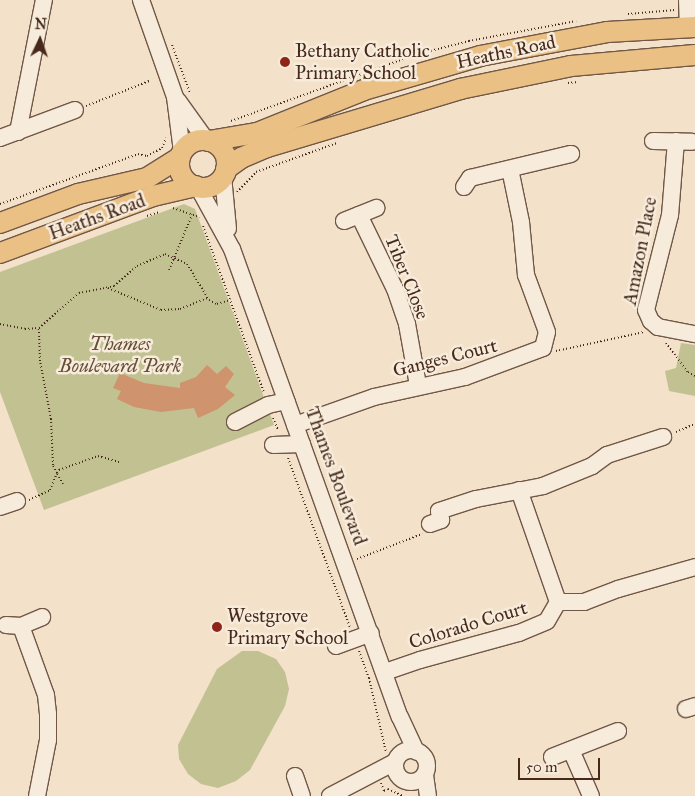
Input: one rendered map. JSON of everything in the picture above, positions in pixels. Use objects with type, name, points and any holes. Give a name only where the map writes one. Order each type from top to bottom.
[{"type":"main road","points":[[691,27],[689,44],[695,54]]},
{"type":"main road","name":"Heaths Road","points":[[207,141],[257,133],[364,90],[480,56],[607,32],[691,27]]},
{"type":"main road","name":"Heaths Road","points":[[225,172],[241,158],[267,147],[460,89],[571,66],[695,54]]},
{"type":"main road","points":[[207,141],[224,154],[225,172],[213,185],[197,187],[180,172],[181,154],[192,142],[207,141]]},
{"type":"main road","name":"Heaths Road","points":[[0,222],[87,191],[148,177],[181,154]]},
{"type":"main road","name":"Heaths Road","points":[[0,253],[153,196],[197,187]]},
{"type":"street","points":[[18,132],[44,0]]},
{"type":"street","points":[[142,0],[176,97],[181,154]]},
{"type":"street","points":[[687,0],[691,27]]},
{"type":"street","points":[[176,97],[207,141]]},
{"type":"street","points":[[0,138],[75,110]]},
{"type":"street","name":"Amazon Place","points":[[653,141],[684,141],[670,215],[646,310],[658,332],[695,334]]},
{"type":"street","points":[[469,178],[571,154]]},
{"type":"street","points":[[510,169],[521,222],[526,275],[547,332],[545,345]]},
{"type":"street","name":"Thames Boulevard","points":[[225,172],[223,202],[232,249],[400,717],[416,751],[426,760],[425,775]]},
{"type":"street","name":"Thames Boulevard","points":[[197,187],[232,249]]},
{"type":"street","points":[[344,221],[376,208]]},
{"type":"street","name":"Tiber Close","points":[[359,215],[395,289],[407,324],[418,385]]},
{"type":"street","name":"Ganges Court","points":[[295,425],[374,397],[418,385],[465,377],[536,352],[545,345]]},
{"type":"street","points":[[235,422],[268,405],[287,401]]},
{"type":"street","points":[[436,522],[439,511],[566,478],[607,455],[665,435]]},
{"type":"street","points":[[278,444],[302,444]]},
{"type":"street","points":[[519,490],[558,602],[584,602],[618,588],[695,567]]},
{"type":"street","points":[[0,507],[17,501]]},
{"type":"street","name":"Colorado Court","points":[[385,672],[520,633],[547,621],[558,602]]},
{"type":"street","points":[[37,796],[48,740],[46,695],[13,625],[42,617]]},
{"type":"street","points":[[336,646],[371,633]]},
{"type":"street","name":"Thames Boulevard","points":[[400,717],[396,760],[407,788]]},
{"type":"street","points":[[552,757],[618,732]]},
{"type":"street","points":[[571,750],[591,796]]},
{"type":"street","points":[[331,796],[378,778],[406,751],[416,751]]},
{"type":"street","points":[[378,778],[407,788],[425,775]]},
{"type":"street","points":[[425,775],[428,796]]},
{"type":"street","points":[[295,776],[302,796]]},
{"type":"path","points":[[171,42],[193,101]]},
{"type":"path","points":[[75,110],[149,81]]},
{"type":"path","points":[[566,84],[585,81]]},
{"type":"path","points":[[229,124],[234,123]]},
{"type":"path","points":[[0,204],[138,154],[148,156],[162,148],[169,132]]},
{"type":"path","points":[[230,198],[256,172],[345,140]]},
{"type":"path","points":[[170,208],[200,218],[268,405],[278,444],[369,678],[386,752],[374,767],[384,791],[407,788]]},
{"type":"path","points":[[139,219],[164,210]]},
{"type":"path","points":[[169,270],[192,215]]},
{"type":"path","points":[[0,324],[25,329],[39,328],[79,293],[108,288],[148,260],[165,254],[186,264],[208,298],[217,304],[230,300]]},
{"type":"path","points":[[108,288],[161,310],[180,309],[208,298]]},
{"type":"path","points":[[39,328],[40,361],[51,419],[53,465],[63,484]]},
{"type":"path","points":[[545,345],[556,351],[643,333],[658,332],[688,372],[695,376]]},
{"type":"path","points":[[665,435],[695,424]]},
{"type":"path","points":[[17,501],[32,499],[50,490],[57,474],[98,456],[119,462]]},
{"type":"path","points":[[354,560],[436,528],[436,522]]},
{"type":"green space","name":"Thames Boulevard Park","points":[[184,204],[195,209],[274,425],[44,510],[0,392],[0,272]]},
{"type":"green space","points":[[681,343],[695,345],[695,396],[669,391],[665,371],[676,368]]},
{"type":"green space","points":[[242,651],[258,651],[276,659],[285,672],[289,689],[285,706],[250,770],[236,781],[218,788],[201,784],[188,774],[179,759],[178,745],[217,669]]},
{"type":"building","points":[[207,365],[217,374],[226,366],[234,374],[225,387],[235,395],[218,409],[198,418],[194,408],[161,412],[134,407],[117,399],[121,391],[113,388],[120,373],[144,383],[180,388],[180,383],[196,377]]},
{"type":"place","name":"Bethany Catholic Primary School","points":[[285,62]]},
{"type":"place","name":"Westgrove Primary School","points":[[217,627]]}]
